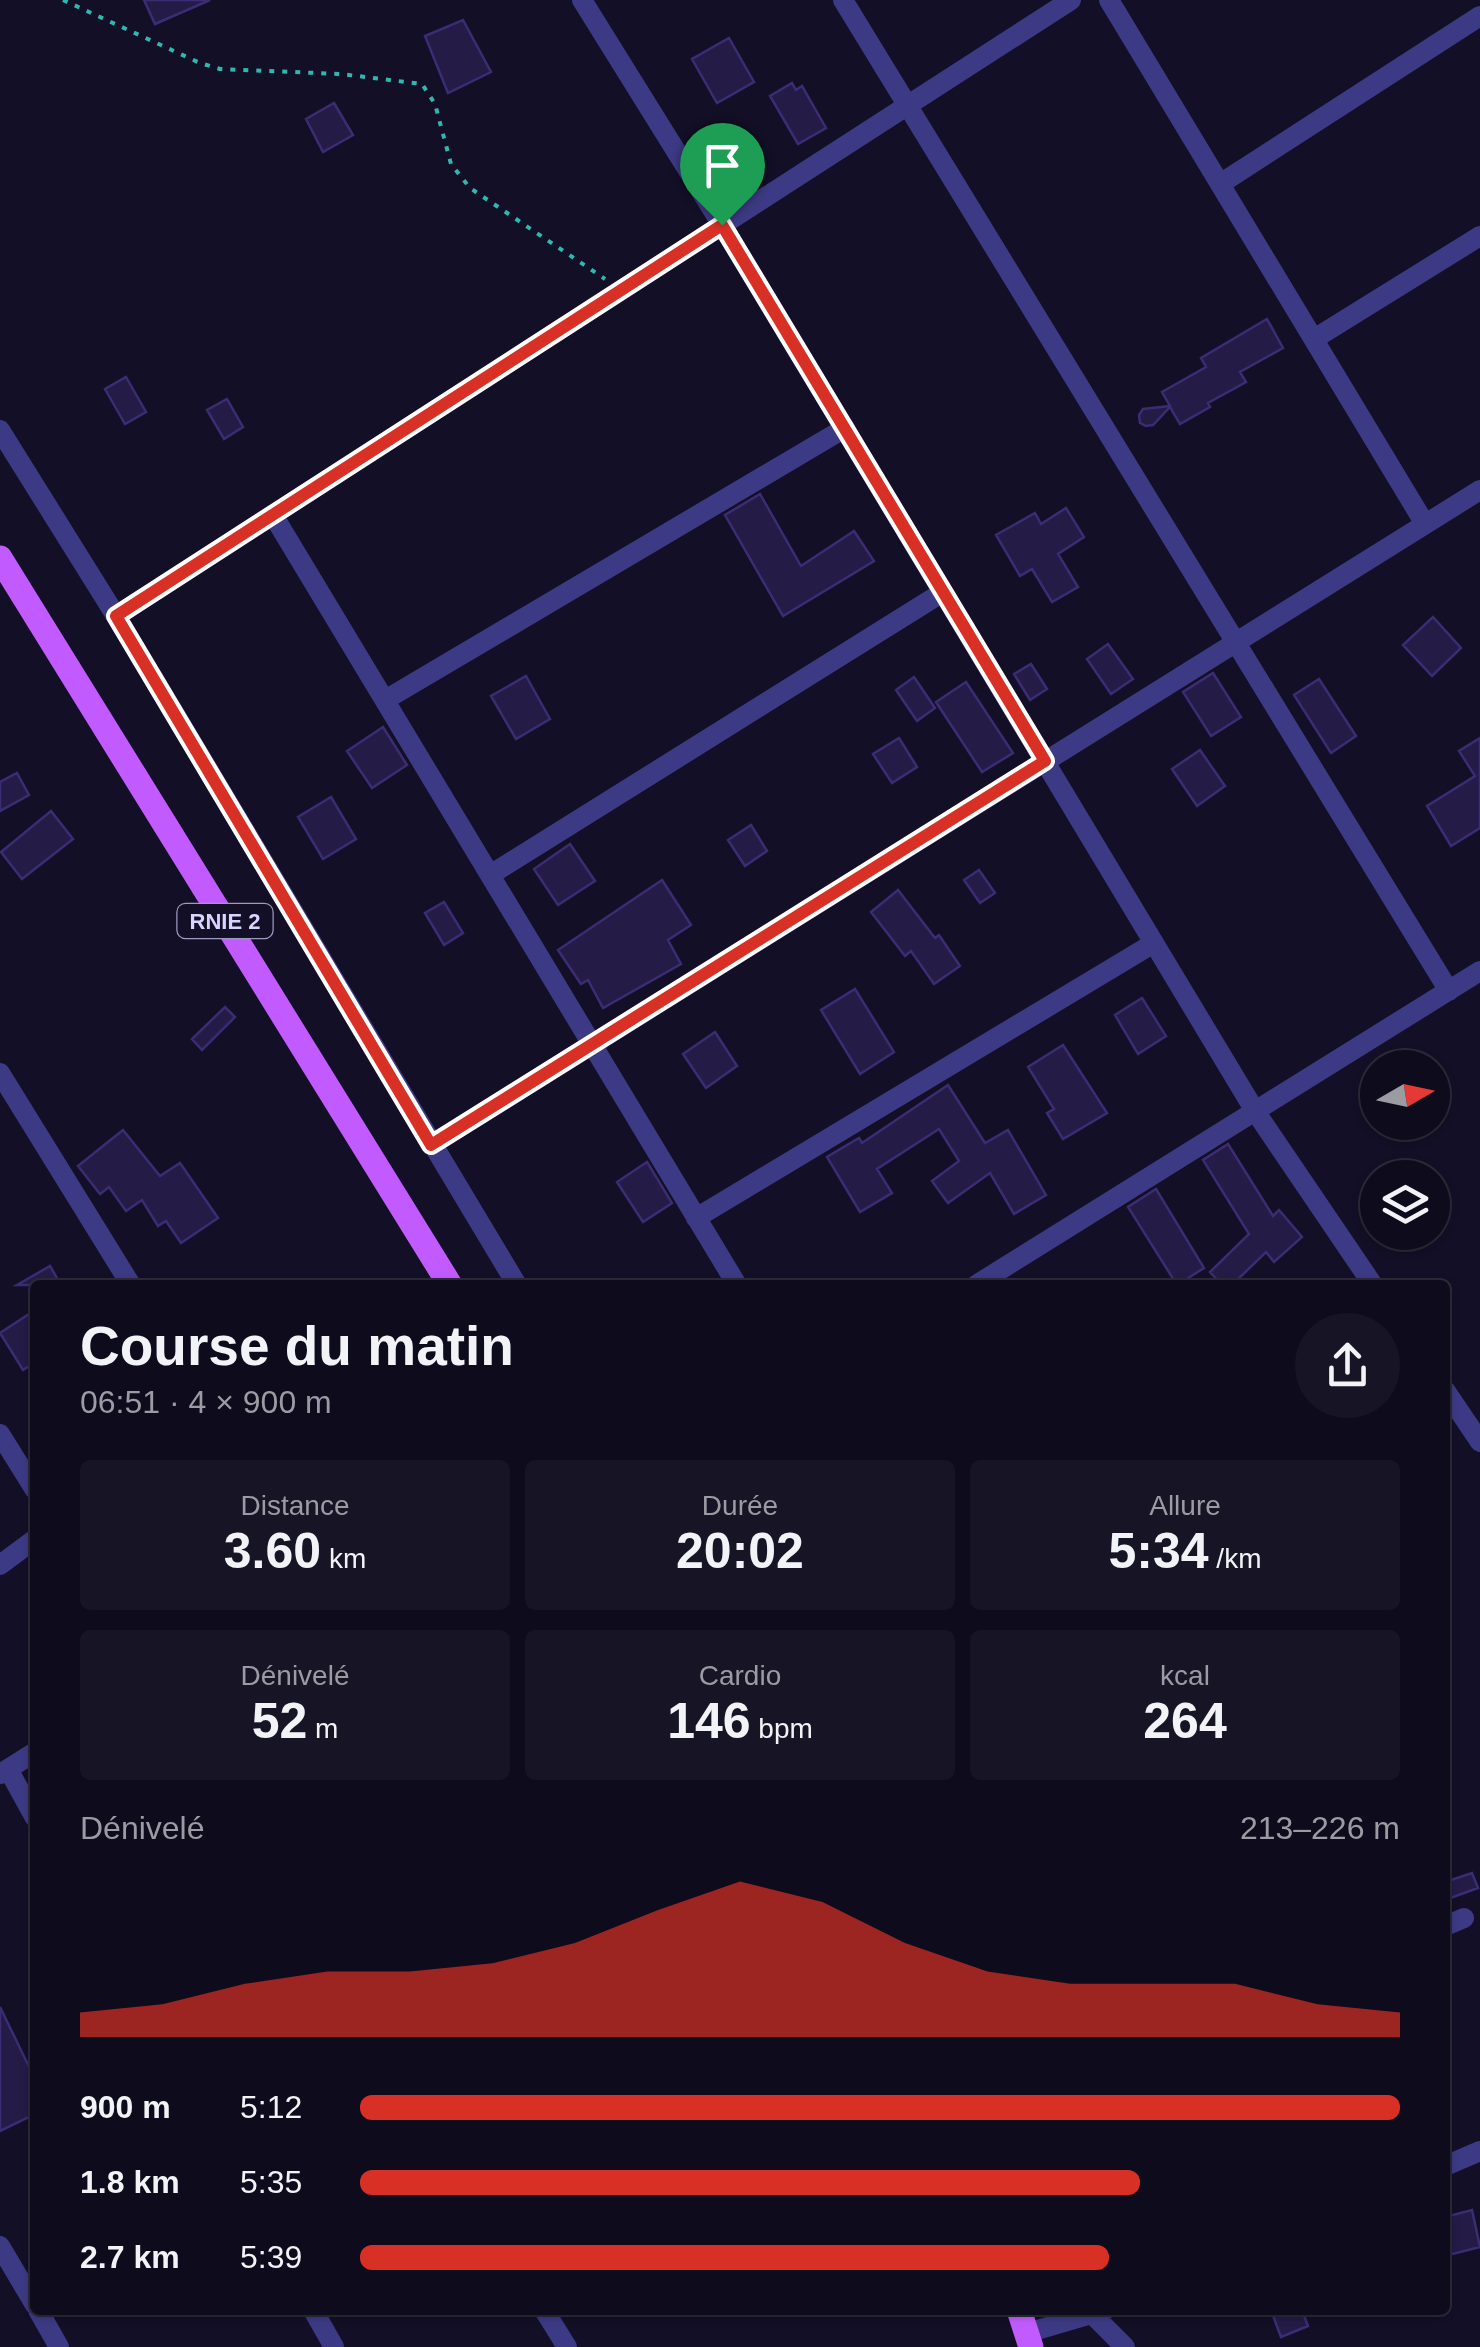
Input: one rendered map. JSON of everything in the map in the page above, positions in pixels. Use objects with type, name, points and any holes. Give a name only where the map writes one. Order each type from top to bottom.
[{"type":"main road","name":"RNIE 2","points":[[0,558],[447,1280]]},
{"type":"street","points":[[582,0],[1256,1111],[1371,1280]]},
{"type":"street","points":[[843,0],[1449,991]]},
{"type":"street","points":[[116,616],[1071,0]]},
{"type":"street","points":[[1109,0],[1426,524]]},
{"type":"street","points":[[1220,184],[1480,16]]},
{"type":"street","points":[[1314,339],[1480,236]]},
{"type":"street","points":[[385,700],[845,428]]},
{"type":"street","points":[[0,430],[515,1280]]},
{"type":"street","points":[[431,1145],[1480,490]]},
{"type":"street","points":[[273,515],[734,1280]]},
{"type":"street","points":[[490,874],[943,592]]},
{"type":"street","points":[[696,1218],[1154,943]]},
{"type":"street","points":[[984,1280],[1480,972]]},
{"type":"street","points":[[0,1073],[128,1280]]},
{"type":"street","points":[[1450,1397],[1480,1442]]},
{"type":"street","points":[[0,1434],[30,1482]]},
{"type":"street","points":[[0,1565],[30,1543]]},
{"type":"street","points":[[30,1755],[4,1772],[30,1811]]},
{"type":"street","points":[[1450,2164],[1480,2151]]},
{"type":"street","points":[[0,2246],[30,2298]]},
{"type":"street","points":[[40,2315],[57,2346]]},
{"type":"street","points":[[316,2315],[334,2347]]},
{"type":"street","points":[[547,2315],[567,2347]]},
{"type":"street","points":[[1026,2330],[1087,2315]]},
{"type":"street","points":[[1101,2315],[1126,2347]]},
{"type":"path","points":[[63,0],[220,69],[342,74],[422,84],[435,104],[452,164],[470,188],[621,290]]},
{"type":"building","points":[[144,0],[210,0],[155,24]]},
{"type":"building","points":[[463,20],[491,72],[448,93],[425,36]]},
{"type":"building","points":[[729,38],[754,82],[717,103],[692,59]]},
{"type":"building","points":[[792,83],[796,90],[802,86],[826,128],[798,144],[770,96]]},
{"type":"building","points":[[334,103],[353,135],[323,152],[306,119]]},
{"type":"building","points":[[1267,319],[1283,348],[1240,372],[1246,382],[1180,424],[1170,407],[1153,425],[1140,423],[1143,409],[1170,406],[1162,392],[1206,367],[1201,358]]},
{"type":"building","points":[[126,377],[146,412],[125,424],[105,389]]},
{"type":"building","points":[[227,399],[243,427],[224,439],[207,410]]},
{"type":"building","points":[[760,494],[801,566],[854,531],[874,561],[783,616],[725,515]]},
{"type":"building","points":[[1066,508],[1084,537],[1058,554],[1078,587],[1052,602],[1032,569],[1020,576],[996,535],[1035,513],[1041,524]]},
{"type":"building","points":[[1433,617],[1461,648],[1432,676],[1403,645]]},
{"type":"building","points":[[1108,644],[1133,679],[1111,694],[1087,659]]},
{"type":"building","points":[[1031,664],[1047,689],[1030,700],[1014,674]]},
{"type":"building","points":[[1213,673],[1241,717],[1211,736],[1183,692]]},
{"type":"building","points":[[526,676],[550,719],[516,739],[491,696]]},
{"type":"building","points":[[914,677],[935,708],[917,721],[896,690]]},
{"type":"building","points":[[1319,679],[1356,736],[1331,753],[1294,695]]},
{"type":"building","points":[[966,682],[1013,753],[982,772],[936,702]]},
{"type":"building","points":[[383,727],[407,765],[372,788],[347,751]]},
{"type":"building","points":[[899,738],[917,767],[892,783],[873,754]]},
{"type":"building","points":[[1480,738],[1480,828],[1451,846],[1427,806],[1475,776],[1459,751]]},
{"type":"building","points":[[1200,750],[1225,786],[1197,806],[1172,769]]},
{"type":"building","points":[[17,773],[29,795],[0,811],[0,782]]},
{"type":"building","points":[[331,797],[356,839],[323,859],[298,817]]},
{"type":"building","points":[[51,811],[73,839],[22,879],[1,852]]},
{"type":"building","points":[[751,825],[767,851],[745,866],[728,840]]},
{"type":"building","points":[[570,844],[595,881],[558,905],[534,869]]},
{"type":"building","points":[[979,870],[995,893],[980,903],[964,880]]},
{"type":"building","points":[[662,880],[691,925],[668,940],[681,964],[603,1008],[588,980],[581,984],[558,950]]},
{"type":"building","points":[[898,890],[935,938],[939,935],[960,966],[934,984],[911,951],[905,956],[871,912]]},
{"type":"building","points":[[444,902],[463,933],[444,945],[425,913]]},
{"type":"building","points":[[855,989],[894,1052],[860,1074],[821,1010]]},
{"type":"building","points":[[1142,998],[1166,1036],[1138,1054],[1115,1015]]},
{"type":"building","points":[[225,1007],[235,1017],[202,1050],[192,1039]]},
{"type":"building","points":[[715,1032],[737,1066],[706,1088],[683,1054]]},
{"type":"building","points":[[1063,1045],[1107,1113],[1063,1139],[1047,1113],[1054,1109],[1028,1067]]},
{"type":"building","points":[[948,1085],[985,1143],[1008,1130],[1046,1195],[1014,1214],[990,1173],[948,1203],[932,1181],[959,1161],[939,1129],[877,1169],[892,1193],[860,1212],[827,1157],[859,1138],[862,1143]]},
{"type":"building","points":[[123,1130],[160,1176],[180,1163],[218,1218],[181,1243],[166,1221],[158,1226],[142,1200],[126,1211],[109,1187],[100,1194],[78,1166]]},
{"type":"building","points":[[1228,1144],[1273,1216],[1279,1210],[1302,1237],[1274,1262],[1266,1252],[1237,1280],[1217,1280],[1210,1272],[1249,1234],[1203,1160]]},
{"type":"building","points":[[647,1162],[672,1203],[643,1222],[617,1182]]},
{"type":"building","points":[[1156,1189],[1204,1268],[1185,1280],[1174,1280],[1128,1207]]},
{"type":"building","points":[[50,1266],[58,1280],[30,1280],[30,1285],[17,1285]]},
{"type":"building","points":[[30,1313],[30,1365],[23,1370],[0,1333]]},
{"type":"building","points":[[1472,1873],[1478,1888],[1450,1898],[1450,1880]]},
{"type":"building","points":[[0,2007],[30,2069],[30,2116],[0,2131]]},
{"type":"building","points":[[1472,2210],[1480,2247],[1450,2255],[1450,2216]]},
{"type":"building","points":[[1273,2315],[1304,2315],[1308,2326],[1281,2337]]},
{"type":"route","points":[[722,225],[1045,761],[431,1145],[116,616],[722,225]]}]
